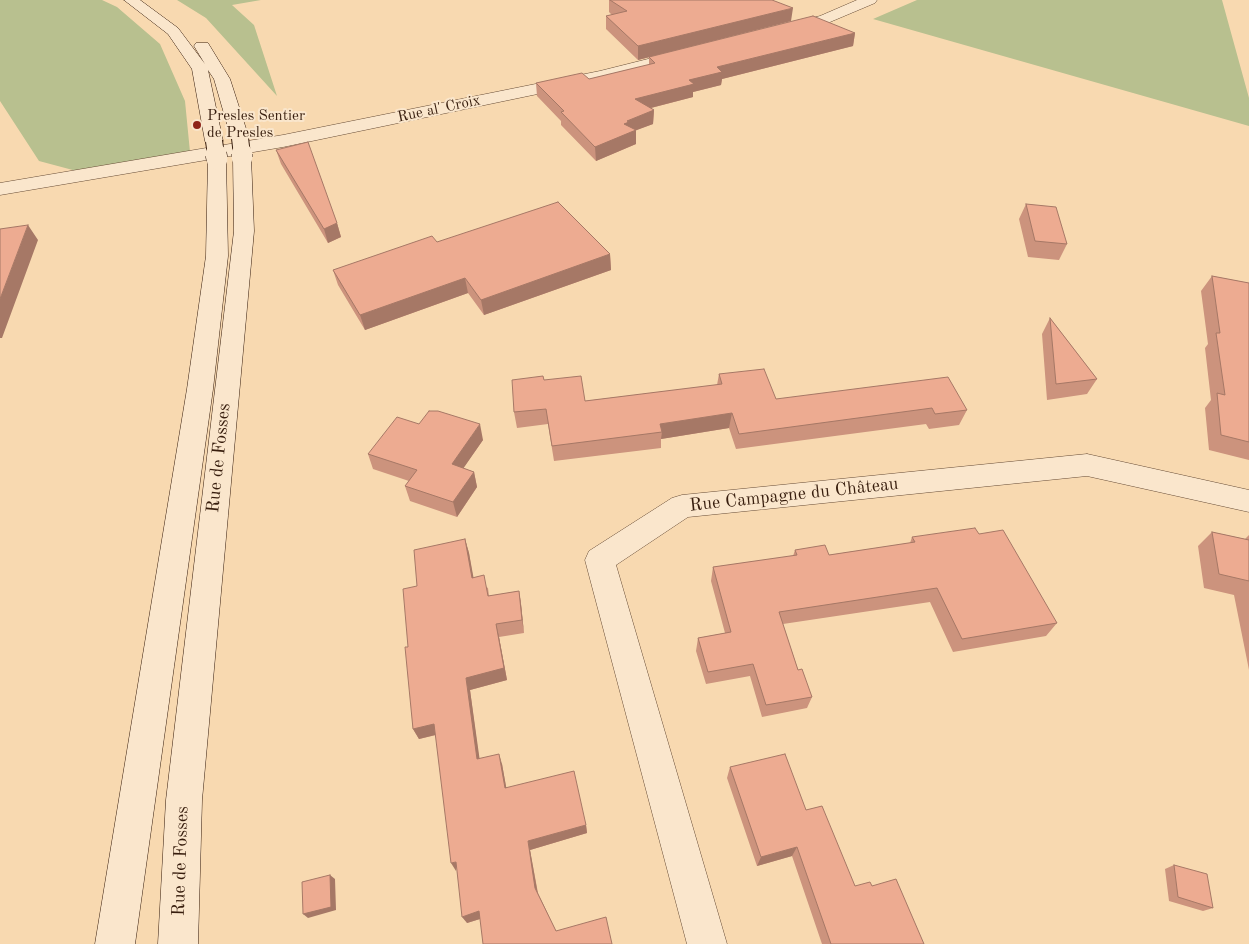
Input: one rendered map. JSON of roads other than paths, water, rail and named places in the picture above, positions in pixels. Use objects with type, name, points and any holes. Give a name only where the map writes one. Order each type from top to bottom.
[{"type":"main road","name":"Rue de Fosses","points":[[116,944],[202,370],[217,256],[228,149],[200,69],[173,31],[131,0]]},
{"type":"main road","name":"Rue de Fosses","points":[[157,0],[191,29],[222,79],[228,149],[244,231],[184,800],[178,944]]},
{"type":"main road","points":[[768,33],[824,19],[870,0]]},
{"type":"main road","name":"Rue al' Croix","points":[[0,189],[282,141],[600,76],[703,50]]},
{"type":"main road","name":"Rue Campagne du Château","points":[[707,944],[600,560],[682,506],[1087,465],[1249,501]]},
{"type":"place","name":"Presles Sentier de Presles","points":[[197,125]]}]
